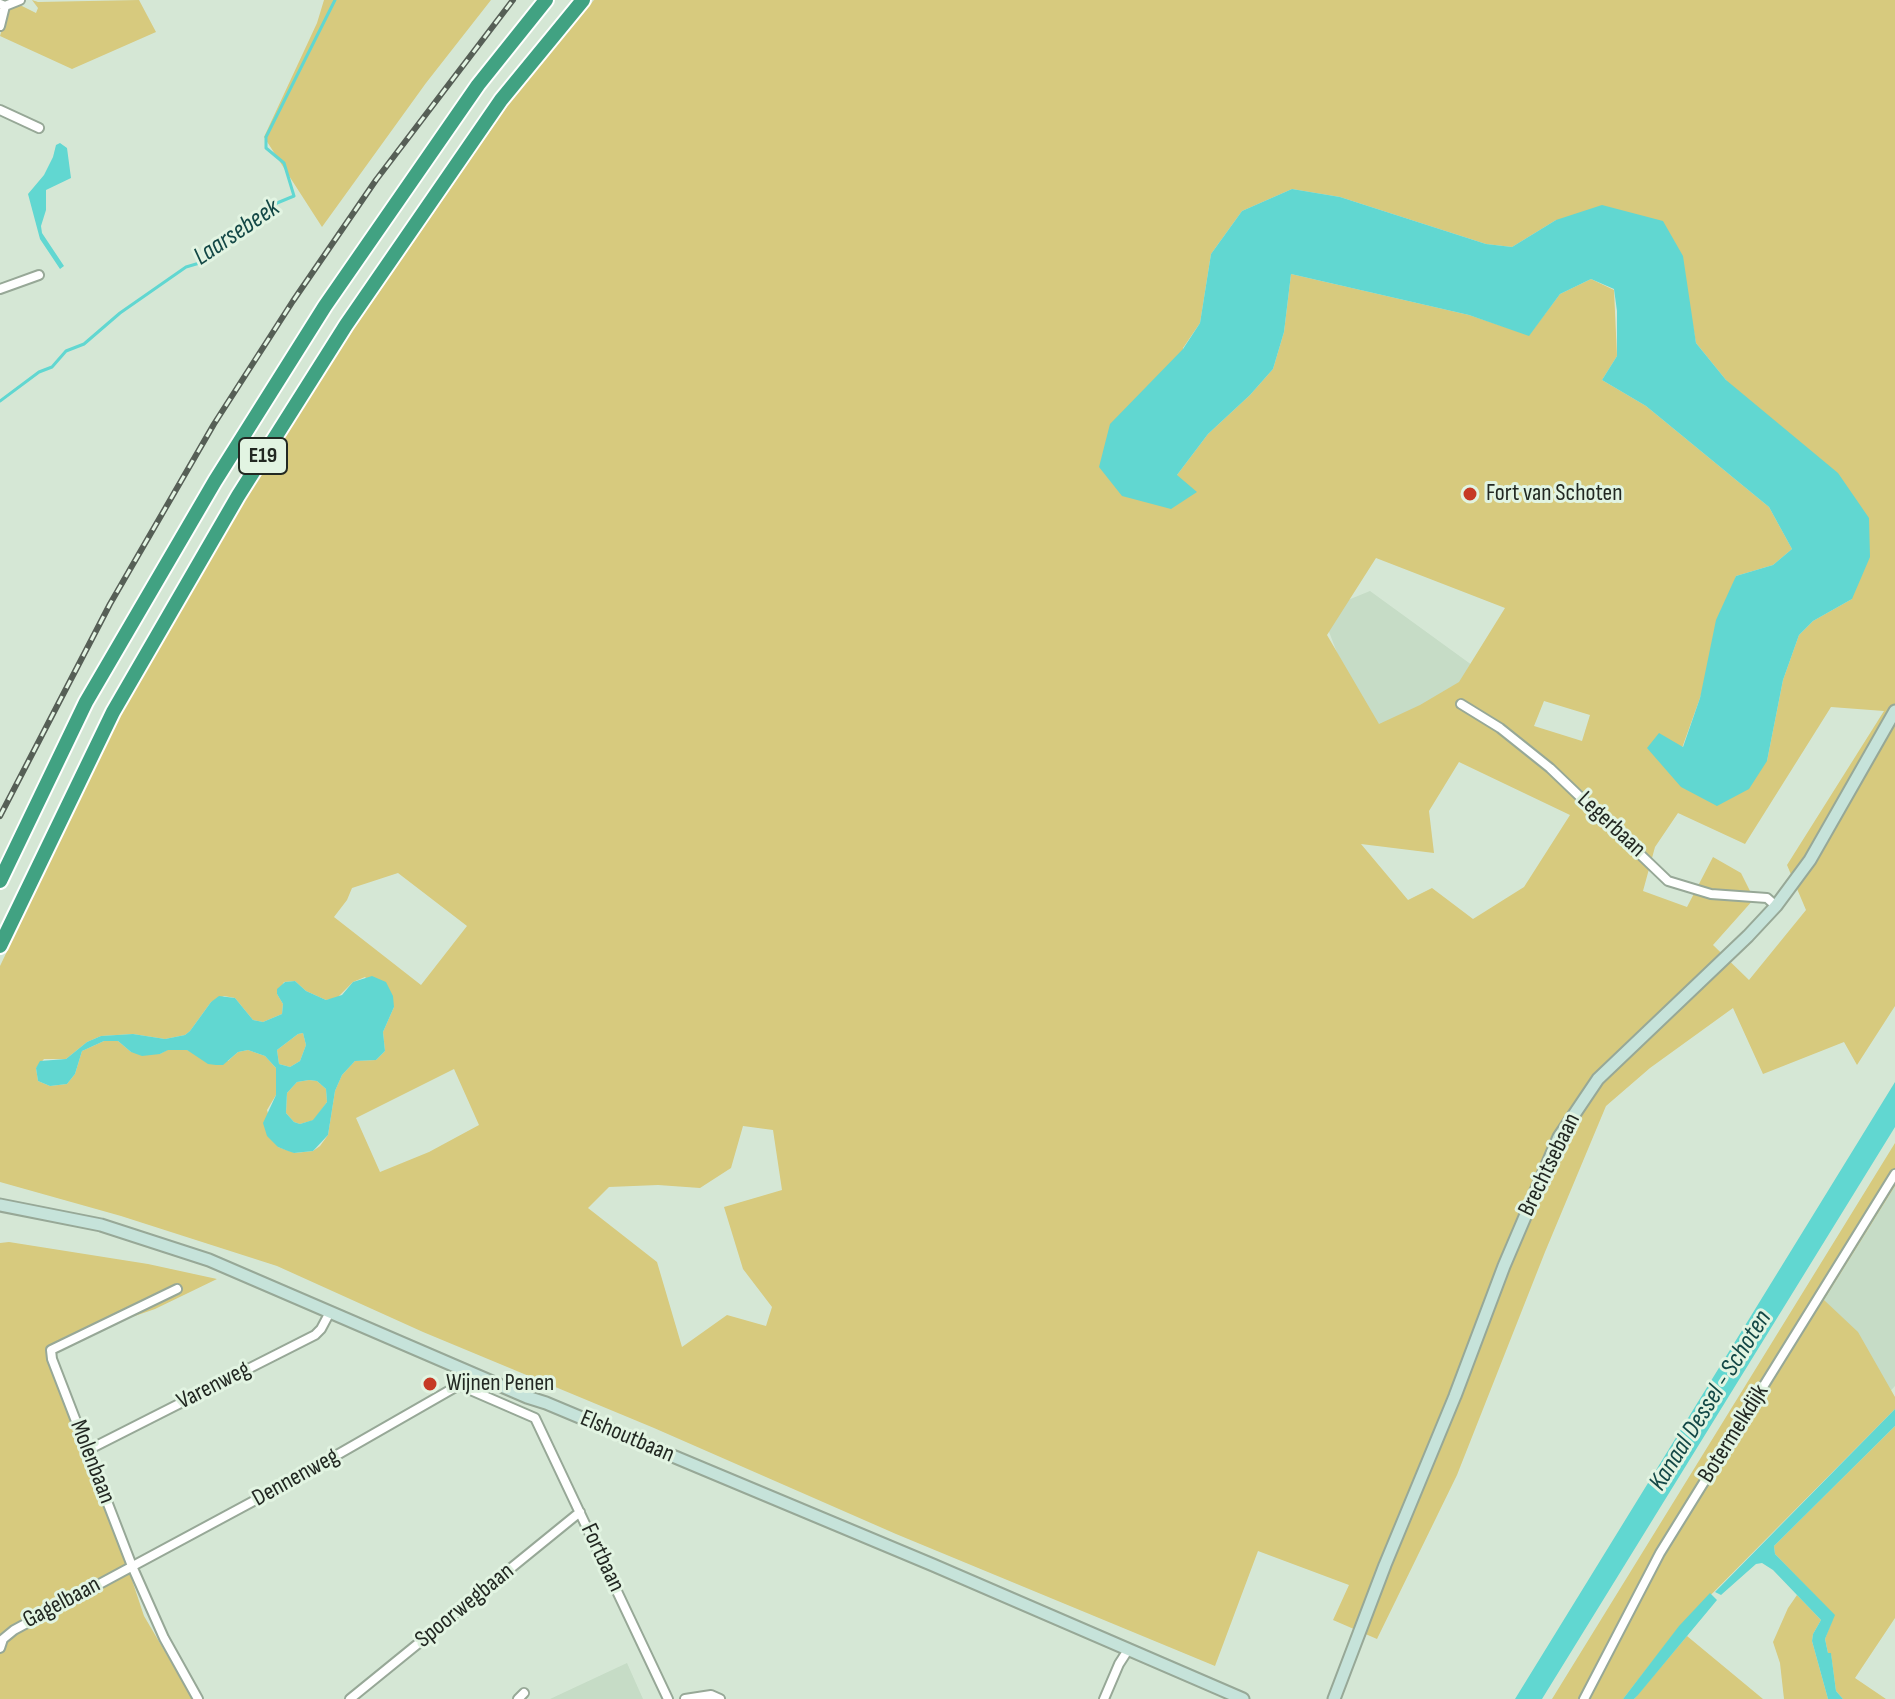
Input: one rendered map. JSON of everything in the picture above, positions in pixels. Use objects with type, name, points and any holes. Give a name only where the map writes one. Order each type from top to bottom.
[{"type":"highway","name":"E19","points":[[0,881],[86,702],[215,481],[325,306],[469,98],[546,0]]},
{"type":"highway","name":"E19","points":[[0,946],[113,712],[238,496],[346,325],[493,112],[583,0]]},
{"type":"main road","name":"Brechtsebaan","points":[[1334,1699],[1504,1266],[1559,1137],[1598,1079],[1776,906],[1810,860],[1895,711]]},
{"type":"main road","name":"Elshoutbaan","points":[[0,1205],[79,1220],[209,1260],[1243,1699]]},
{"type":"street","points":[[0,26],[2,5],[20,0]]},
{"type":"street","points":[[0,110],[39,128]]},
{"type":"street","points":[[0,289],[39,275]]},
{"type":"street","name":"Legerbaan","points":[[1461,704],[1500,728],[1550,768],[1668,881],[1711,894],[1767,898],[1776,906]]},
{"type":"street","name":"Botermelkdijk","points":[[1584,1699],[1660,1553],[1895,1174]]},
{"type":"street","name":"Molenbaan","points":[[177,1289],[51,1350],[132,1566],[164,1638],[198,1699]]},
{"type":"street","name":"Varenweg","points":[[88,1450],[315,1335],[330,1312]]},
{"type":"street","points":[[459,1385],[467,1371]]},
{"type":"street","name":"Fortbaan","points":[[459,1385],[535,1418],[668,1699]]},
{"type":"street","name":"Dennenweg","points":[[132,1566],[289,1482],[459,1385]]},
{"type":"street","name":"Spoorwegbaan","points":[[350,1699],[580,1512]]},
{"type":"street","name":"Gagelbaan","points":[[0,1648],[3,1639],[14,1630],[132,1566]]},
{"type":"street","points":[[1104,1699],[1128,1650]]},
{"type":"street","points":[[685,1699],[711,1695],[720,1699]]},
{"type":"shaded area","points":[[32,0],[139,0],[156,32],[72,69],[0,36],[9,6],[18,4],[36,13],[38,8]]},
{"type":"shaded area","points":[[324,0],[491,0],[426,83],[322,227],[264,137],[317,23]]},
{"type":"shaded area","points":[[594,0],[1895,0],[1895,1006],[1857,1065],[1844,1042],[1763,1074],[1733,1008],[1650,1068],[1606,1106],[1457,1475],[1377,1639],[1333,1620],[1349,1585],[1258,1551],[1215,1666],[896,1534],[654,1428],[423,1332],[277,1266],[121,1216],[0,1182],[0,966],[120,716],[245,500],[353,330],[508,105]],"holes":[[[1292,189],[1340,197],[1486,244],[1512,247],[1556,220],[1690,310],[1696,343],[1726,380],[1852,599],[1813,621],[1799,635],[1783,680],[1767,761],[1647,748],[1682,748],[1736,576],[1773,565],[1792,549],[1769,507],[1646,406],[1602,380],[1617,356],[1614,290],[1591,279],[1560,294],[1529,335],[1469,315],[1291,274],[1284,332],[1273,369],[1208,434],[1177,475],[1183,348],[1200,323],[1211,254],[1242,211]],[[1376,558],[1505,608],[1459,682],[1379,724],[1327,635]],[[1544,701],[1590,715],[1582,741],[1534,726]],[[1831,707],[1884,711],[1787,865],[1806,910],[1749,980],[1713,945],[1754,899],[1741,873],[1713,857],[1687,907],[1643,891],[1655,847],[1678,813],[1745,844]],[[1459,762],[1570,815],[1524,887],[1473,919],[1432,888],[1408,900],[1361,844],[1434,853],[1429,811]],[[398,873],[467,926],[421,985],[334,917],[352,888]],[[365,977],[394,1007],[383,1032],[385,1051],[376,1060],[355,1061],[342,1075],[335,1091],[328,1135],[313,1151],[295,1153],[278,1147],[267,1110],[276,1095],[276,1068],[265,1056],[248,1050],[238,1052],[228,1061],[187,1050],[167,1050],[160,1054],[131,1052],[118,1041],[104,1041],[82,1051],[75,1074],[67,1084],[50,1086],[38,1081],[36,1068],[44,1059],[66,1059],[87,1042],[101,1036],[133,1034],[165,1039],[185,1035],[211,1002],[224,996],[235,998],[253,1020],[263,1022],[282,1014],[283,1004],[277,994],[284,982],[295,981],[306,991],[326,1000],[337,998],[353,982]],[[454,1069],[479,1125],[429,1152],[380,1172],[356,1118]],[[743,1126],[773,1130],[782,1190],[724,1207],[743,1269],[772,1307],[766,1326],[727,1315],[682,1347],[657,1262],[588,1208],[609,1187],[658,1185],[700,1188],[731,1168]]]},
{"type":"shaded area","points":[[1370,591],[1476,668],[1465,686],[1375,728],[1351,689],[1321,611]]},
{"type":"shaded area","points":[[303,1033],[306,1045],[300,1061],[290,1067],[279,1064],[277,1050]]},
{"type":"shaded area","points":[[317,1081],[326,1089],[327,1102],[314,1120],[300,1124],[286,1113],[287,1093],[297,1082]]},
{"type":"shaded area","points":[[1895,1143],[1895,1186],[1824,1300],[1858,1332],[1895,1397],[1895,1409],[1680,1626],[1623,1699],[1552,1699]]},
{"type":"shaded area","points":[[1895,1186],[1895,1386],[1882,1400],[1824,1300]]},
{"type":"shaded area","points":[[0,1243],[148,1264],[217,1279],[155,1309],[48,1346],[80,1450],[124,1556],[144,1616],[193,1699],[0,1699]]},
{"type":"shaded area","points":[[1895,1426],[1895,1618],[1855,1678],[1886,1699],[1843,1699],[1836,1691],[1831,1654],[1828,1653],[1825,1639],[1834,1615],[1775,1554],[1774,1546]]},
{"type":"shaded area","points":[[1797,1595],[1821,1620],[1812,1641],[1828,1699],[1784,1699],[1780,1663],[1773,1642]]},
{"type":"shaded area","points":[[1687,1636],[1763,1699],[1634,1699]]},
{"type":"shaded area","points":[[627,1663],[643,1699],[550,1699]]},
{"type":"water","points":[[60,143],[67,148],[71,178],[46,190],[46,210],[41,226],[42,233],[64,266],[60,269],[40,239],[28,194],[44,175],[56,145]]},
{"type":"water","points":[[1292,189],[1340,197],[1486,244],[1512,247],[1556,220],[1602,205],[1663,221],[1683,256],[1696,343],[1726,380],[1838,473],[1869,518],[1870,557],[1852,599],[1813,621],[1799,635],[1783,680],[1767,761],[1749,789],[1717,806],[1681,787],[1647,748],[1659,733],[1683,747],[1700,698],[1716,620],[1736,576],[1773,565],[1792,549],[1769,507],[1646,406],[1602,380],[1617,356],[1614,289],[1591,279],[1560,294],[1529,336],[1469,315],[1291,274],[1284,332],[1273,369],[1208,434],[1177,475],[1197,492],[1171,509],[1122,496],[1099,467],[1110,424],[1183,349],[1200,323],[1211,254],[1242,211]]},
{"type":"water","points":[[372,976],[386,982],[393,996],[394,1007],[383,1032],[385,1051],[376,1060],[355,1061],[342,1075],[335,1091],[328,1135],[313,1151],[294,1153],[278,1147],[267,1136],[263,1123],[276,1095],[276,1068],[265,1056],[248,1050],[238,1052],[223,1065],[216,1065],[208,1064],[187,1050],[168,1050],[142,1056],[131,1052],[118,1041],[104,1041],[82,1051],[75,1074],[67,1084],[50,1086],[38,1081],[36,1068],[40,1061],[66,1059],[87,1042],[101,1036],[133,1034],[165,1039],[185,1035],[219,996],[235,998],[253,1020],[263,1022],[282,1014],[283,1004],[277,989],[285,982],[295,981],[306,991],[326,1000],[342,995],[353,982]],"holes":[[[303,1033],[306,1045],[300,1061],[290,1067],[279,1064],[277,1050]],[[317,1081],[326,1089],[327,1102],[313,1120],[300,1124],[286,1113],[287,1093],[297,1082]]]},
{"type":"water","name":"Kanaal Dessel - Schoten","points":[[1895,1082],[1895,1127],[1542,1699],[1515,1699]]},
{"type":"water","points":[[1895,1409],[1895,1426],[1774,1546],[1775,1554],[1835,1615],[1825,1639],[1828,1653],[1831,1653],[1836,1691],[1843,1699],[1828,1699],[1812,1641],[1821,1620],[1773,1570],[1762,1563],[1756,1564],[1721,1595],[1715,1592]]},
{"type":"water","points":[[1710,1593],[1717,1600],[1638,1695],[1634,1699],[1623,1699],[1679,1626]]},
{"type":"waterway","name":"Laarsebeek","points":[[0,401],[39,372],[52,367],[66,351],[84,344],[120,313],[186,267],[203,262],[214,246],[261,219],[277,203],[294,196],[284,163],[266,148],[266,137],[335,0]]},
{"type":"railway","points":[[0,816],[110,604],[214,424],[376,180],[513,0]]},
{"type":"place","name":"Fort van Schoten","points":[[1470,494]]},
{"type":"place","name":"Wijnen Penen","points":[[430,1384]]}]
